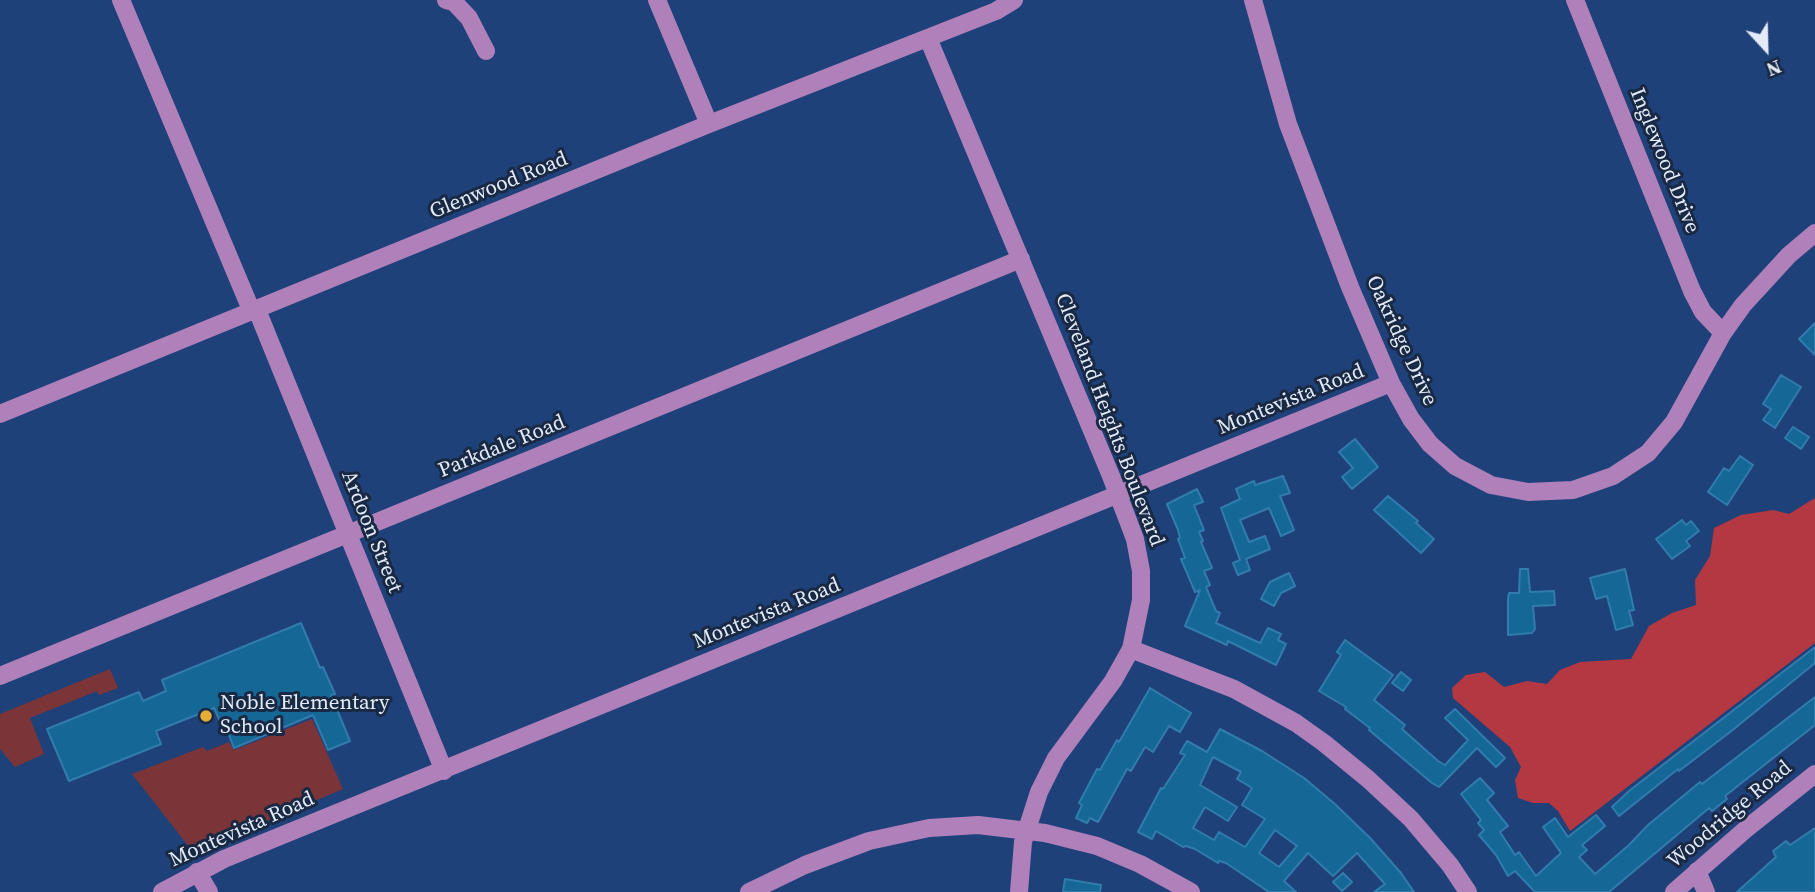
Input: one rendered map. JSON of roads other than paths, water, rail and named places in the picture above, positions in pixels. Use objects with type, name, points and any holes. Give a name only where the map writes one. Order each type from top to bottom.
[{"type":"street","name":"Ardoon Street","points":[[121,0],[348,535],[444,771]]},
{"type":"street","points":[[446,0],[454,2],[469,18],[486,51]]},
{"type":"street","points":[[657,0],[709,124]]},
{"type":"street","name":"Glenwood Road","points":[[0,414],[709,124],[996,11],[1014,0]]},
{"type":"street","name":"Oakridge Drive","points":[[1253,0],[1288,124],[1350,287],[1391,383],[1420,432],[1455,466],[1502,488],[1528,492],[1563,492],[1591,486],[1638,461],[1656,446],[1682,408],[1723,333],[1756,290],[1815,233]]},
{"type":"street","name":"Inglewood Drive","points":[[1574,0],[1692,291],[1703,312],[1723,333]]},
{"type":"street","name":"Cleveland Heights Boulevard","points":[[928,38],[1118,496],[1135,539],[1141,571],[1140,608],[1131,649],[1113,681],[1056,758],[1039,792],[1026,830],[1019,873],[1019,892]]},
{"type":"street","name":"Parkdale Road","points":[[0,676],[1021,259]]},
{"type":"street","name":"Montevista Road","points":[[162,892],[197,872],[1391,383]]},
{"type":"street","points":[[1131,649],[1234,689],[1296,723],[1324,743],[1381,789],[1411,819],[1468,892]]},
{"type":"street","name":"Woodridge Road","points":[[1674,892],[1815,774]]},
{"type":"street","points":[[749,892],[843,849],[929,828],[978,825],[1026,830],[1097,846],[1140,864],[1191,892]]},
{"type":"street","points":[[1697,871],[1706,892]]},
{"type":"street","points":[[197,872],[209,892]]},
{"type":"place","name":"Noble Elementary School","points":[[206,716]]}]
